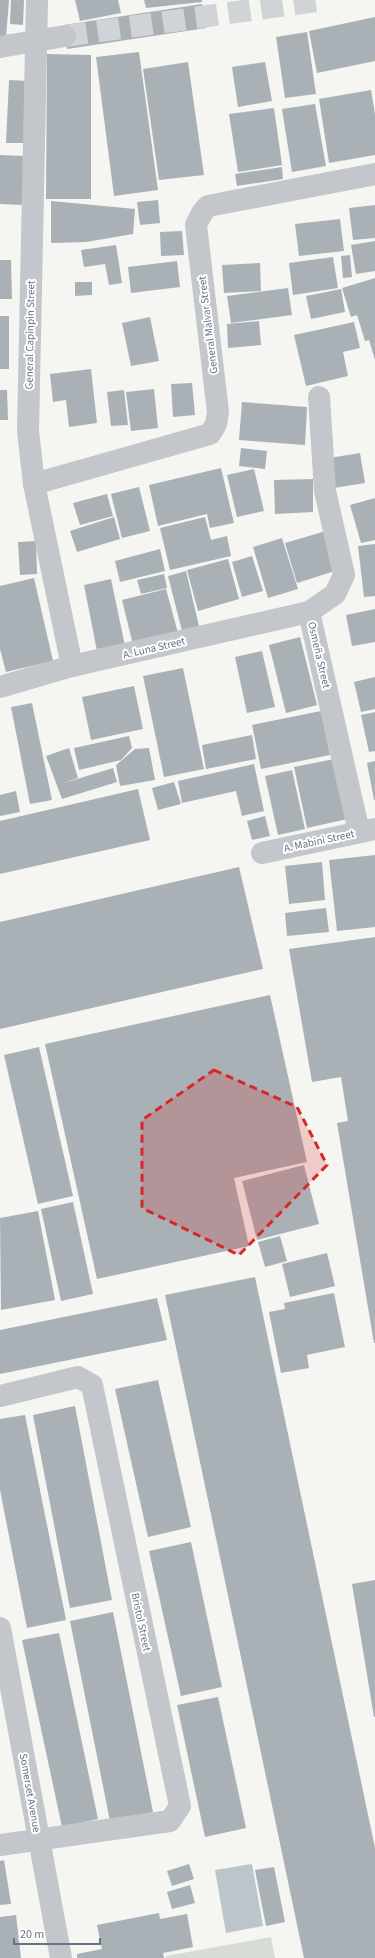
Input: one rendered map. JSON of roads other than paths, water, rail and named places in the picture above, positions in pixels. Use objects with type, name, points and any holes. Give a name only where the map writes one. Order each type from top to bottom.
[{"type":"street","name":"General Capinpin Street","points":[[37,0],[28,431],[34,484],[72,666]]},
{"type":"street","points":[[0,47],[65,36]]},
{"type":"street","name":"General Malvar Street","points":[[34,484],[210,434],[216,424],[218,412],[196,225],[202,213],[208,206],[375,174]]},
{"type":"street","name":"Osmeña Street","points":[[319,397],[325,492],[344,575],[335,594],[309,612],[367,831]]},
{"type":"street","name":"A. Luna Street","points":[[0,687],[72,666],[309,612]]},
{"type":"street","name":"A. Mabini Street","points":[[262,853],[367,831]]},
{"type":"street","name":"Bristol Street","points":[[0,1396],[78,1377],[92,1385],[180,1806],[170,1821],[0,1845]]},
{"type":"street","name":"Somerset Avenue","points":[[0,1628],[61,1958]]},
{"type":"tunnel","points":[[65,36],[323,0]]}]
